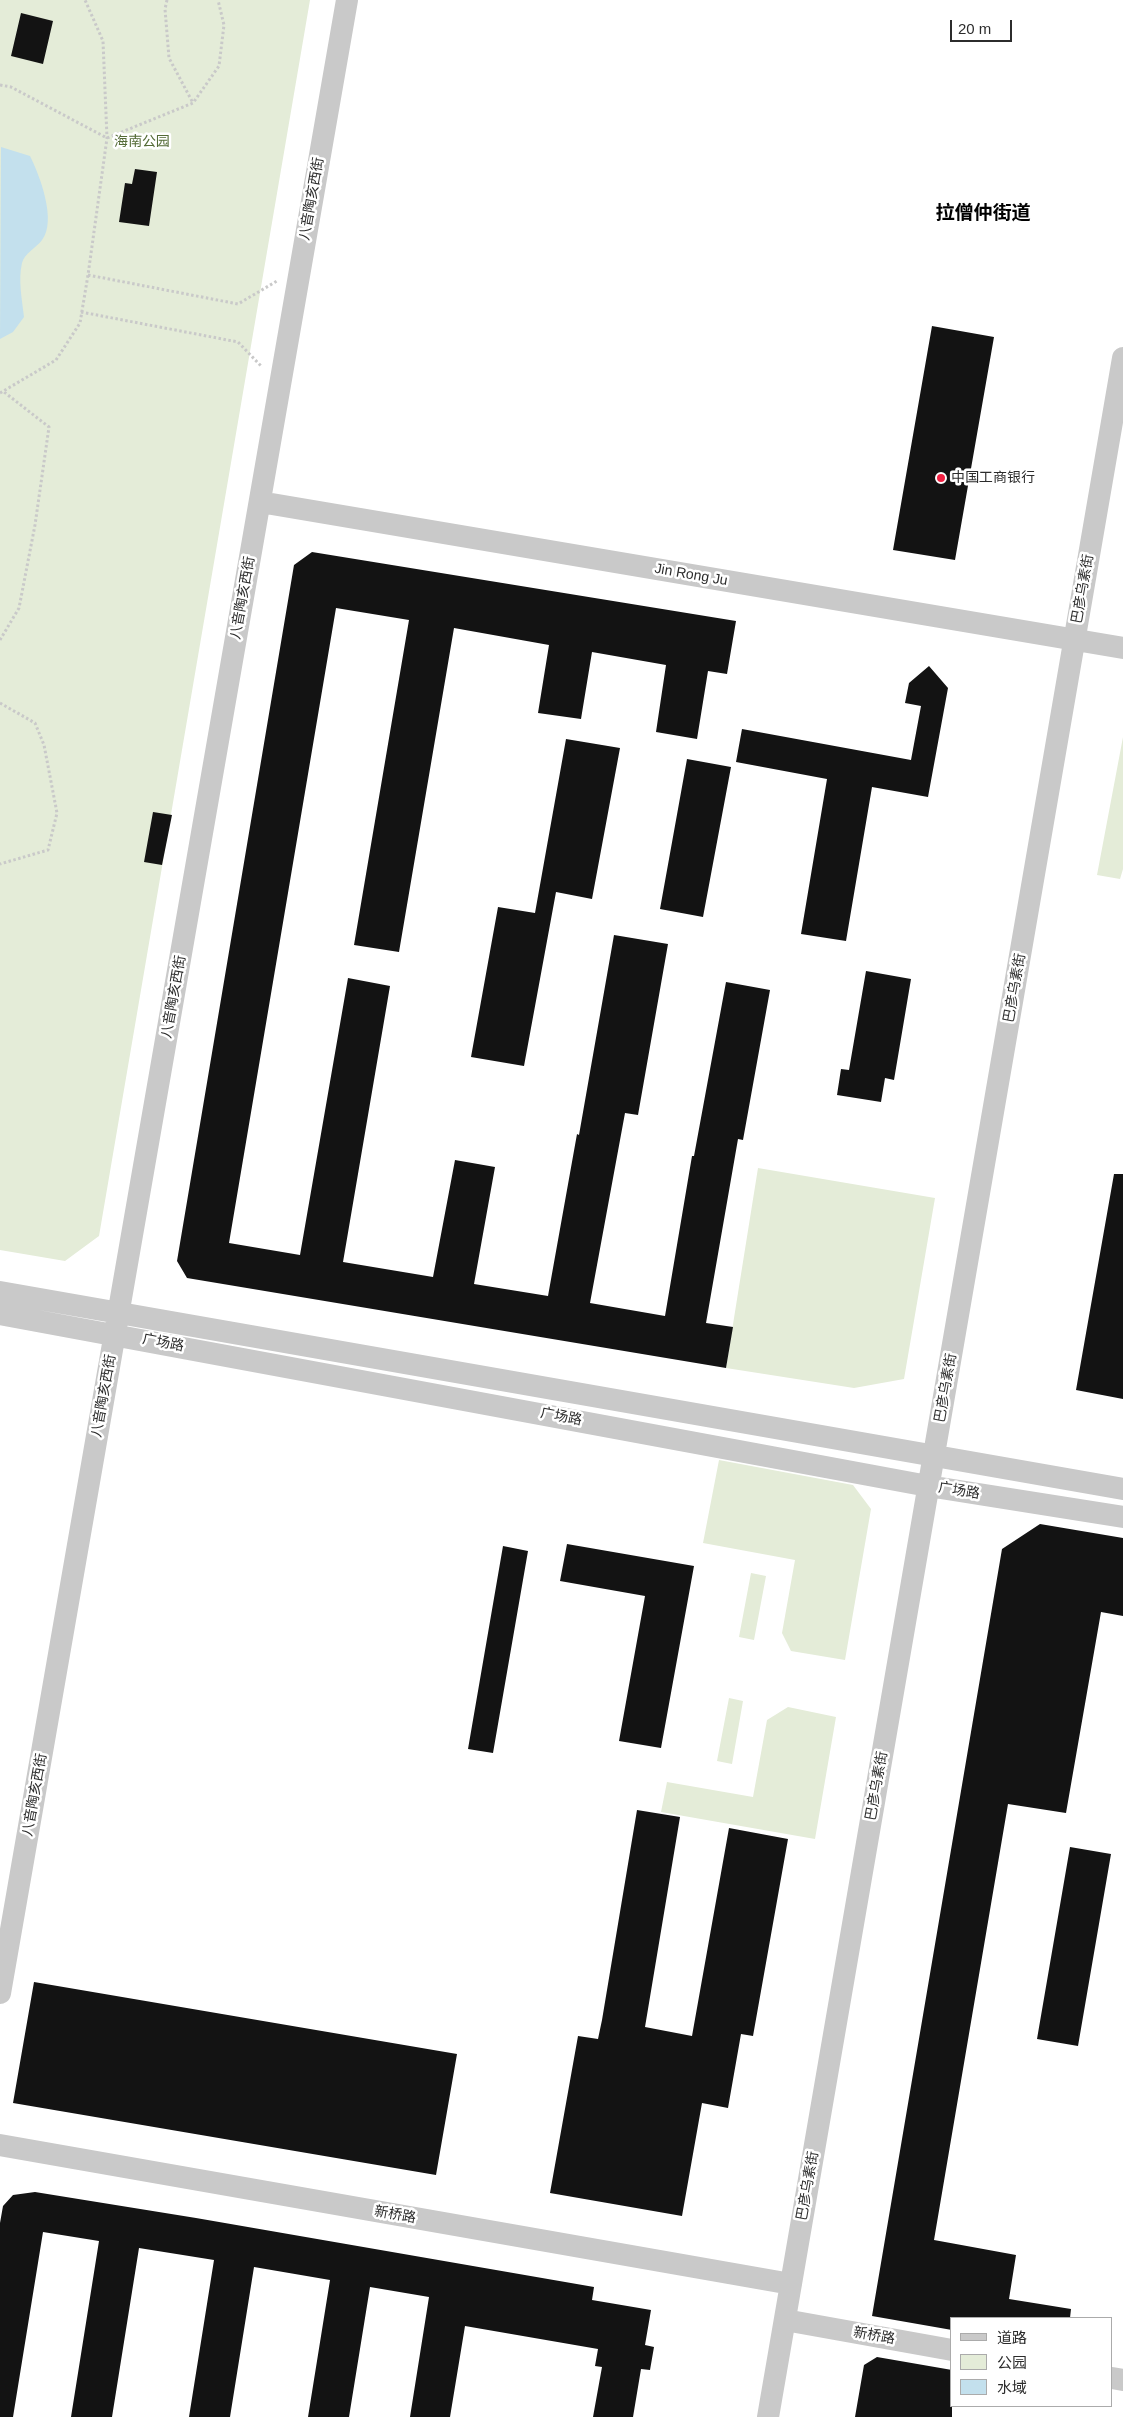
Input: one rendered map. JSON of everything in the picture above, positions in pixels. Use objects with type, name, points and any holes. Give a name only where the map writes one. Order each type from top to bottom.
[{"type":"street","name":"八音陶亥西街","points":[[0,1993],[347,0]]},
{"type":"street","name":"巴彦乌素街","points":[[768,2417],[940,1457],[1080,641],[1123,358]]},
{"type":"street","name":"巴彦乌素街","points":[[1080,641],[1123,425]]},
{"type":"street","name":"Jin Rong Ju","points":[[260,502],[1123,648]]},
{"type":"street","name":"广场路","points":[[0,1292],[119,1311],[1123,1489]]},
{"type":"street","name":"广场路","points":[[0,1314],[934,1487],[1123,1518]]},
{"type":"street","name":"巴彦乌素街","points":[[780,2417],[934,1487]]},
{"type":"street","name":"新桥路","points":[[0,2145],[791,2284]]},
{"type":"street","name":"新桥路","points":[[796,2322],[950,2350]]},
{"type":"path","points":[[0,640],[19,608],[35,525],[49,428],[2,393],[56,360],[80,323],[107,138],[103,40],[85,0]]},
{"type":"path","points":[[167,0],[165,9],[169,58],[193,103]]},
{"type":"path","points":[[107,138],[193,103],[219,66],[224,26],[218,0]]},
{"type":"path","points":[[0,85],[12,87],[107,138]]},
{"type":"path","points":[[88,275],[238,304],[300,268]]},
{"type":"path","points":[[81,312],[238,342],[280,385]]},
{"type":"path","points":[[0,703],[35,723],[44,745],[57,813],[48,850],[0,864]]},
{"type":"green space","name":"海南公园","points":[[0,0],[310,0],[99,1236],[65,1261],[0,1250]]},
{"type":"green space","points":[[1123,737],[1123,869],[1120,879],[1097,875]]},
{"type":"green space","points":[[758,1168],[935,1198],[904,1379],[854,1388],[726,1368]]},
{"type":"green space","points":[[719,1460],[853,1485],[871,1509],[845,1660],[791,1651],[782,1633],[795,1560],[703,1543]]},
{"type":"green space","points":[[751,1573],[766,1576],[754,1640],[739,1637]]},
{"type":"green space","points":[[729,1698],[743,1701],[732,1764],[717,1761]]},
{"type":"green space","points":[[788,1707],[836,1717],[815,1839],[661,1812],[667,1782],[753,1797],[767,1720]]},
{"type":"water","points":[[1,147],[30,156],[42,186],[48,222],[42,240],[25,257],[22,263],[20,283],[24,317],[13,332],[0,339]]},
{"type":"building","points":[[21,13],[53,21],[43,64],[11,56]]},
{"type":"building","points":[[135,169],[157,172],[149,226],[119,222],[125,183],[132,184]]},
{"type":"building","points":[[932,326],[994,337],[955,560],[893,550]]},
{"type":"building","points":[[312,552],[736,621],[727,674],[708,671],[697,739],[656,732],[666,665],[592,652],[581,719],[538,713],[549,645],[454,628],[399,952],[354,945],[409,620],[336,608],[229,1243],[300,1255],[348,978],[390,986],[343,1262],[433,1277],[455,1160],[495,1167],[474,1284],[548,1296],[577,1134],[579,1135],[614,935],[668,944],[638,1115],[625,1113],[590,1303],[665,1316],[692,1156],[694,1156],[726,982],[770,990],[743,1140],[738,1139],[706,1323],[733,1327],[726,1368],[187,1278],[177,1261],[294,565]]},
{"type":"building","points":[[929,666],[948,688],[928,797],[872,787],[846,941],[801,934],[827,779],[736,762],[742,729],[911,760],[921,706],[905,703],[909,683]]},
{"type":"building","points":[[566,739],[620,748],[592,899],[556,892],[524,1066],[471,1057],[498,907],[535,913]]},
{"type":"building","points":[[687,759],[731,767],[703,917],[660,909]]},
{"type":"building","points":[[153,812],[172,815],[162,865],[144,862]]},
{"type":"building","points":[[866,971],[911,979],[894,1080],[885,1078],[881,1102],[837,1095],[841,1069],[849,1070]]},
{"type":"building","points":[[1114,1174],[1123,1174],[1123,1399],[1076,1390]]},
{"type":"building","points":[[1040,1524],[1123,1538],[1123,1616],[1101,1612],[1066,1813],[1008,1804],[934,2240],[1016,2255],[1009,2299],[1071,2309],[1070,2317],[950,2317],[950,2330],[872,2316],[1002,1549]]},
{"type":"building","points":[[567,1544],[694,1566],[661,1748],[619,1741],[645,1596],[560,1581]]},
{"type":"building","points":[[503,1546],[528,1551],[493,1753],[468,1749]]},
{"type":"building","points":[[637,1810],[680,1817],[645,2027],[692,2036],[729,1828],[788,1839],[753,2036],[741,2034],[728,2108],[702,2103],[682,2216],[550,2193],[578,2036],[598,2039]]},
{"type":"building","points":[[1070,1847],[1111,1854],[1078,2046],[1037,2039]]},
{"type":"building","points":[[34,1982],[457,2054],[436,2175],[13,2103]]},
{"type":"building","points":[[35,2192],[594,2287],[592,2300],[651,2310],[645,2345],[654,2347],[650,2370],[641,2369],[633,2417],[593,2417],[602,2367],[595,2366],[598,2349],[465,2326],[450,2417],[410,2417],[429,2297],[370,2287],[349,2417],[308,2417],[330,2280],[254,2267],[230,2417],[189,2417],[214,2260],[139,2248],[112,2417],[71,2417],[99,2241],[43,2232],[13,2417],[0,2417],[0,2223],[3,2206],[13,2195]]},
{"type":"building","points":[[877,2357],[950,2370],[950,2407],[952,2407],[952,2417],[855,2417],[864,2365]]},
{"type":"place","name":"中国工商银行","points":[[941,478]]},
{"type":"district","name":"拉僧仲街道","points":[[983,214]]}]
